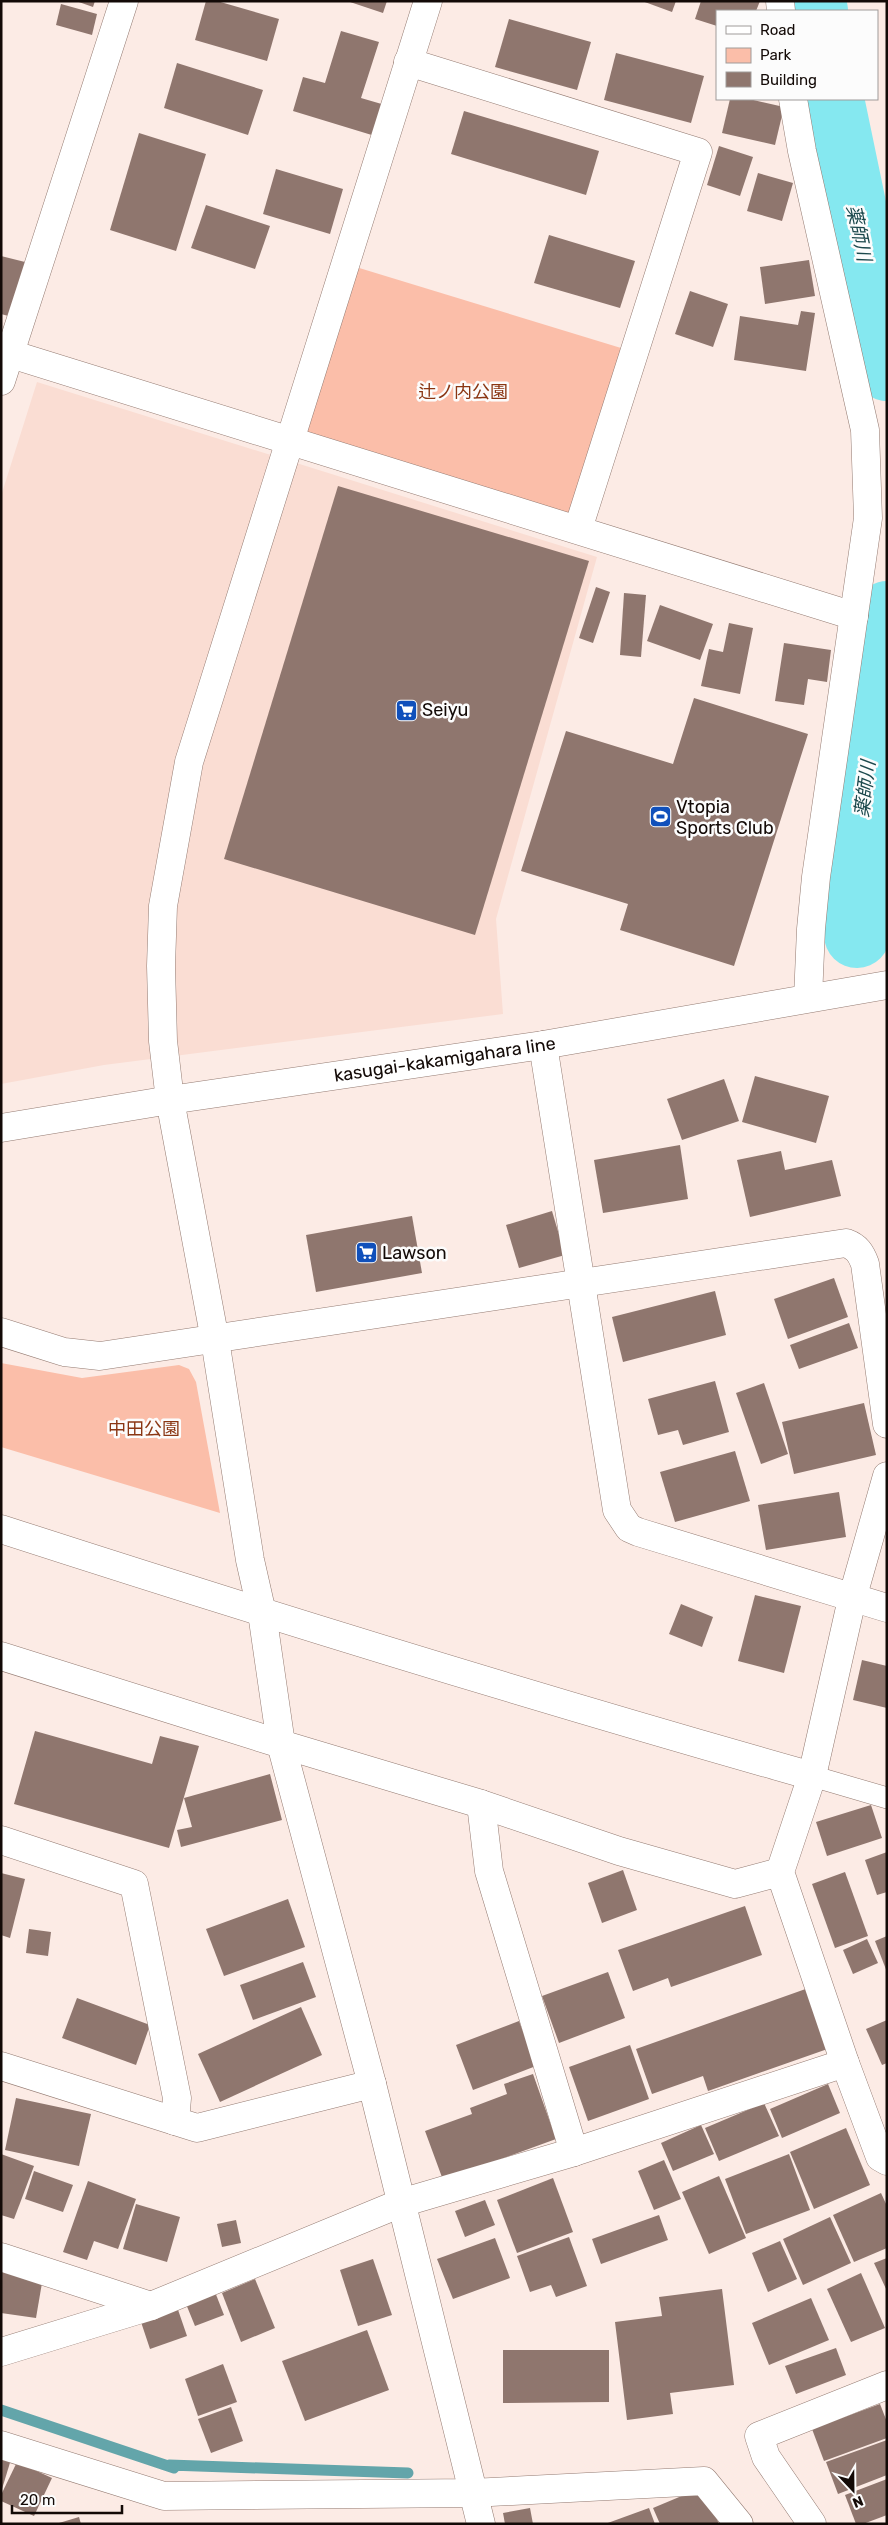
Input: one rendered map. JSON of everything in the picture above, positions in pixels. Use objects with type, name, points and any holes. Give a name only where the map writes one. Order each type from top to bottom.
[{"type":"street","points":[[1,381],[5,353],[124,1]]},
{"type":"street","points":[[428,1],[189,762],[163,906],[161,966],[163,1041],[170,1100],[215,1340],[250,1560],[262,1613],[281,1744],[372,2084],[481,2524]]},
{"type":"street","points":[[408,62],[698,152],[578,529]]},
{"type":"street","points":[[793,100],[802,151],[865,430],[868,518],[816,877],[811,929],[808,998]]},
{"type":"street","points":[[5,353],[854,616]]},
{"type":"street","name":"kasugai-kakamigahara line","points":[[1,1128],[170,1100],[543,1045],[887,985]]},
{"type":"street","points":[[543,1045],[617,1510],[622,1519],[629,1528],[638,1532],[852,1599],[887,1608]]},
{"type":"street","points":[[1,1332],[64,1352],[100,1356],[215,1340],[835,1243],[854,1246],[861,1254],[865,1264],[887,1424]]},
{"type":"street","points":[[887,1476],[852,1599],[812,1776],[780,1872],[845,2063],[880,2157],[887,2161]]},
{"type":"street","points":[[1,1529],[262,1613],[610,1718],[812,1776]]},
{"type":"street","points":[[1,1656],[281,1744],[481,1804],[619,1851],[735,1884],[780,1872]]},
{"type":"street","points":[[481,1804],[489,1871],[574,2152]]},
{"type":"street","points":[[1,1840],[134,1884],[177,2098],[176,2121]]},
{"type":"street","points":[[1,2352],[151,2306],[401,2203],[574,2152],[845,2063]]},
{"type":"street","points":[[1,2066],[197,2128],[372,2084]]},
{"type":"street","points":[[1,2257],[151,2306]]},
{"type":"street","points":[[812,2524],[766,2457],[758,2436],[887,2385]]},
{"type":"street","points":[[1,2445],[164,2496],[472,2493],[704,2481],[739,2524]]},
{"type":"lane","points":[[812,1776],[887,1798]]},
{"type":"shaded area","points":[[37,382],[597,557],[496,919],[503,1014],[104,1065],[1,1084],[1,496]]},
{"type":"green space","name":"辻ノ内公園","points":[[356,267],[621,348],[569,517],[304,436]]},
{"type":"green space","name":"中田公園","points":[[1,1363],[82,1378],[179,1365],[189,1369],[196,1382],[220,1513],[1,1447]]},
{"type":"building","points":[[76,1],[95,1],[93,7]]},
{"type":"building","points":[[206,1],[217,1],[279,19],[267,61],[195,40]]},
{"type":"building","points":[[347,1],[387,1],[383,13]]},
{"type":"building","points":[[642,1],[676,1],[672,12]]},
{"type":"building","points":[[701,1],[760,1],[756,10],[716,10],[716,26],[695,19]]},
{"type":"building","points":[[61,4],[97,14],[92,35],[56,25]]},
{"type":"building","points":[[509,19],[591,42],[577,90],[495,67]]},
{"type":"building","points":[[341,31],[379,42],[361,98],[385,105],[375,136],[293,111],[303,77],[325,83]]},
{"type":"building","points":[[616,53],[704,76],[691,123],[604,100]]},
{"type":"building","points":[[177,63],[263,90],[248,135],[164,108]]},
{"type":"building","points":[[730,100],[753,100],[784,107],[775,145],[722,133]]},
{"type":"building","points":[[464,111],[599,151],[586,195],[451,154]]},
{"type":"building","points":[[139,133],[206,154],[176,251],[110,230]]},
{"type":"building","points":[[719,146],[753,157],[740,196],[707,185]]},
{"type":"building","points":[[276,169],[343,189],[330,234],[263,214]]},
{"type":"building","points":[[758,173],[793,183],[782,221],[747,211]]},
{"type":"building","points":[[206,205],[270,226],[255,269],[191,248]]},
{"type":"building","points":[[549,235],[635,261],[620,308],[534,283]]},
{"type":"building","points":[[1,256],[25,262],[12,317],[1,314]]},
{"type":"building","points":[[809,260],[815,296],[765,304],[760,267]]},
{"type":"building","points":[[690,291],[728,304],[713,347],[675,334]]},
{"type":"building","points":[[801,311],[815,313],[806,371],[734,360],[740,316],[798,325]]},
{"type":"building","name":"Seiyu","points":[[338,486],[589,561],[475,935],[224,859]]},
{"type":"building","points":[[596,587],[610,592],[593,643],[579,638]]},
{"type":"building","points":[[624,593],[646,595],[641,657],[620,655]]},
{"type":"building","points":[[660,605],[713,624],[700,660],[647,641]]},
{"type":"building","points":[[729,623],[753,628],[740,694],[701,686],[709,649],[723,652]]},
{"type":"building","points":[[784,643],[831,650],[827,682],[808,679],[804,705],[775,701]]},
{"type":"building","name":"Vtopia Sports Club","points":[[694,698],[808,734],[734,966],[620,930],[628,904],[521,871],[566,731],[673,764]]},
{"type":"building","points":[[755,1076],[829,1096],[816,1143],[742,1122]]},
{"type":"building","points":[[724,1079],[739,1121],[682,1140],[667,1099]]},
{"type":"building","points":[[680,1145],[688,1199],[603,1213],[594,1160]]},
{"type":"building","points":[[781,1151],[785,1170],[832,1160],[841,1196],[750,1217],[737,1160]]},
{"type":"building","points":[[552,1211],[565,1255],[519,1268],[506,1225]]},
{"type":"building","points":[[412,1216],[422,1273],[316,1292],[306,1235]]},
{"type":"building","points":[[834,1278],[848,1317],[788,1339],[774,1299]]},
{"type":"building","points":[[715,1291],[726,1335],[623,1362],[612,1317]]},
{"type":"building","points":[[849,1323],[858,1348],[799,1369],[790,1345]]},
{"type":"building","points":[[715,1381],[729,1432],[683,1445],[678,1430],[658,1435],[648,1399]]},
{"type":"building","points":[[764,1383],[788,1454],[761,1464],[736,1393]]},
{"type":"building","points":[[864,1403],[876,1455],[794,1474],[782,1422]]},
{"type":"building","points":[[735,1451],[750,1501],[675,1522],[660,1472]]},
{"type":"building","points":[[839,1492],[846,1537],[766,1550],[758,1505]]},
{"type":"building","points":[[755,1595],[801,1606],[784,1673],[738,1661]]},
{"type":"building","points":[[681,1604],[713,1617],[702,1647],[669,1634]]},
{"type":"building","points":[[862,1660],[887,1666],[887,1708],[853,1700]]},
{"type":"building","points":[[35,1731],[152,1764],[160,1736],[199,1746],[169,1848],[14,1804]]},
{"type":"building","points":[[270,1774],[282,1820],[181,1847],[177,1830],[192,1827],[184,1798]]},
{"type":"building","points":[[871,1805],[882,1838],[827,1856],[816,1822]]},
{"type":"building","points":[[887,1852],[887,1892],[877,1895],[865,1860]]},
{"type":"building","points":[[623,1870],[637,1910],[602,1923],[588,1883]]},
{"type":"building","points":[[845,1872],[868,1936],[835,1948],[812,1884]]},
{"type":"building","points":[[1,1873],[25,1879],[10,1938],[1,1935]]},
{"type":"building","points":[[288,1899],[305,1947],[224,1976],[206,1929]]},
{"type":"building","points":[[745,1906],[762,1955],[671,1987],[668,1978],[633,1991],[618,1950]]},
{"type":"building","points":[[29,1929],[51,1932],[48,1956],[26,1953]]},
{"type":"building","points":[[887,1936],[887,1972],[875,1941]]},
{"type":"building","points":[[867,1939],[878,1963],[853,1974],[843,1950]]},
{"type":"building","points":[[303,1962],[316,1997],[253,2020],[240,1985]]},
{"type":"building","points":[[608,1972],[625,2018],[559,2043],[542,1996]]},
{"type":"building","points":[[814,1986],[836,2046],[708,2091],[703,2076],[652,2094],[636,2049]]},
{"type":"building","points":[[77,1998],[150,2025],[136,2065],[62,2038]]},
{"type":"building","points":[[301,2007],[322,2055],[220,2102],[198,2054]]},
{"type":"building","points":[[887,2020],[887,2063],[882,2065],[866,2029]]},
{"type":"building","points":[[519,2021],[536,2066],[473,2090],[456,2045]]},
{"type":"building","points":[[630,2045],[649,2099],[588,2121],[569,2067]]},
{"type":"building","points":[[533,2074],[556,2139],[443,2180],[425,2131],[472,2114],[470,2108],[507,2094],[504,2084]]},
{"type":"building","points":[[828,2084],[840,2113],[782,2138],[770,2109]]},
{"type":"building","points":[[16,2098],[91,2114],[79,2166],[5,2150]]},
{"type":"building","points":[[764,2103],[779,2136],[719,2161],[705,2128]]},
{"type":"building","points":[[701,2125],[714,2154],[673,2171],[661,2143]]},
{"type":"building","points":[[846,2128],[870,2185],[814,2209],[790,2152]]},
{"type":"building","points":[[1,2154],[34,2166],[14,2219],[1,2215]]},
{"type":"building","points":[[789,2154],[810,2210],[746,2234],[725,2179]]},
{"type":"building","points":[[664,2160],[681,2199],[654,2210],[638,2171]]},
{"type":"building","points":[[34,2171],[73,2185],[63,2212],[25,2199]]},
{"type":"building","points":[[719,2176],[746,2238],[709,2254],[682,2192]]},
{"type":"building","points":[[553,2178],[573,2232],[517,2253],[497,2200]]},
{"type":"building","points":[[88,2181],[136,2199],[118,2249],[94,2241],[87,2260],[63,2252]]},
{"type":"building","points":[[881,2193],[887,2206],[887,2248],[854,2262],[833,2215]]},
{"type":"building","points":[[485,2200],[495,2225],[465,2237],[455,2211]]},
{"type":"building","points":[[136,2204],[180,2217],[167,2262],[123,2249]]},
{"type":"building","points":[[659,2215],[668,2240],[601,2264],[592,2239]]},
{"type":"building","points":[[830,2217],[851,2263],[803,2285],[783,2239]]},
{"type":"building","points":[[236,2220],[241,2243],[222,2247],[217,2224]]},
{"type":"building","points":[[569,2237],[587,2286],[556,2297],[551,2285],[530,2292],[517,2256]]},
{"type":"building","points":[[495,2238],[510,2278],[453,2299],[437,2259]]},
{"type":"building","points":[[780,2241],[797,2279],[768,2292],[752,2253]]},
{"type":"building","points":[[887,2258],[887,2291],[874,2263]]},
{"type":"building","points":[[373,2259],[392,2315],[358,2326],[340,2270]]},
{"type":"building","points":[[1,2271],[43,2277],[36,2318],[1,2313]]},
{"type":"building","points":[[861,2273],[885,2328],[851,2342],[827,2289]]},
{"type":"building","points":[[255,2279],[275,2328],[241,2342],[222,2293]]},
{"type":"building","points":[[722,2289],[734,2385],[670,2393],[673,2414],[627,2420],[615,2322],[662,2316],[659,2297]]},
{"type":"building","points":[[215,2292],[224,2315],[195,2326],[186,2304]]},
{"type":"building","points":[[811,2298],[829,2340],[769,2365],[752,2323]]},
{"type":"building","points":[[176,2304],[187,2336],[150,2349],[139,2316]]},
{"type":"building","points":[[367,2330],[389,2390],[305,2421],[282,2361]]},
{"type":"building","points":[[836,2348],[846,2375],[796,2394],[785,2366]]},
{"type":"building","points":[[503,2350],[609,2350],[609,2402],[503,2403]]},
{"type":"building","points":[[223,2364],[237,2402],[198,2416],[185,2379]]},
{"type":"building","points":[[880,2404],[887,2422],[887,2438],[824,2461],[812,2429]]},
{"type":"building","points":[[231,2407],[243,2441],[211,2453],[198,2419]]},
{"type":"building","points":[[887,2440],[887,2475],[838,2494],[826,2462]]},
{"type":"building","points":[[1,2452],[12,2456],[2,2489],[1,2489]]},
{"type":"building","points":[[17,2462],[52,2478],[34,2516],[1,2501],[1,2495]]},
{"type":"building","points":[[887,2479],[887,2515],[863,2524],[856,2524],[845,2495]]},
{"type":"building","points":[[703,2487],[719,2524],[660,2524],[653,2508]]},
{"type":"building","points":[[530,2508],[533,2524],[505,2524],[503,2513]]},
{"type":"building","points":[[649,2508],[655,2524],[605,2524]]},
{"type":"building","points":[[79,2517],[81,2524],[59,2524],[59,2523]]},
{"type":"waterway","name":"薬師川","points":[[813,1],[815,10]]},
{"type":"waterway","name":"薬師川","points":[[831,100],[887,368]]},
{"type":"waterway","name":"薬師川","points":[[857,935],[856,863],[887,614]]},
{"type":"waterway","points":[[1,2410],[174,2468],[169,2465],[408,2473]]},
{"type":"place","name":"Seiyu","points":[[406,710]]},
{"type":"place","name":"Vtopia Sports Club","points":[[660,817]]},
{"type":"place","name":"Lawson","points":[[366,1253]]}]
